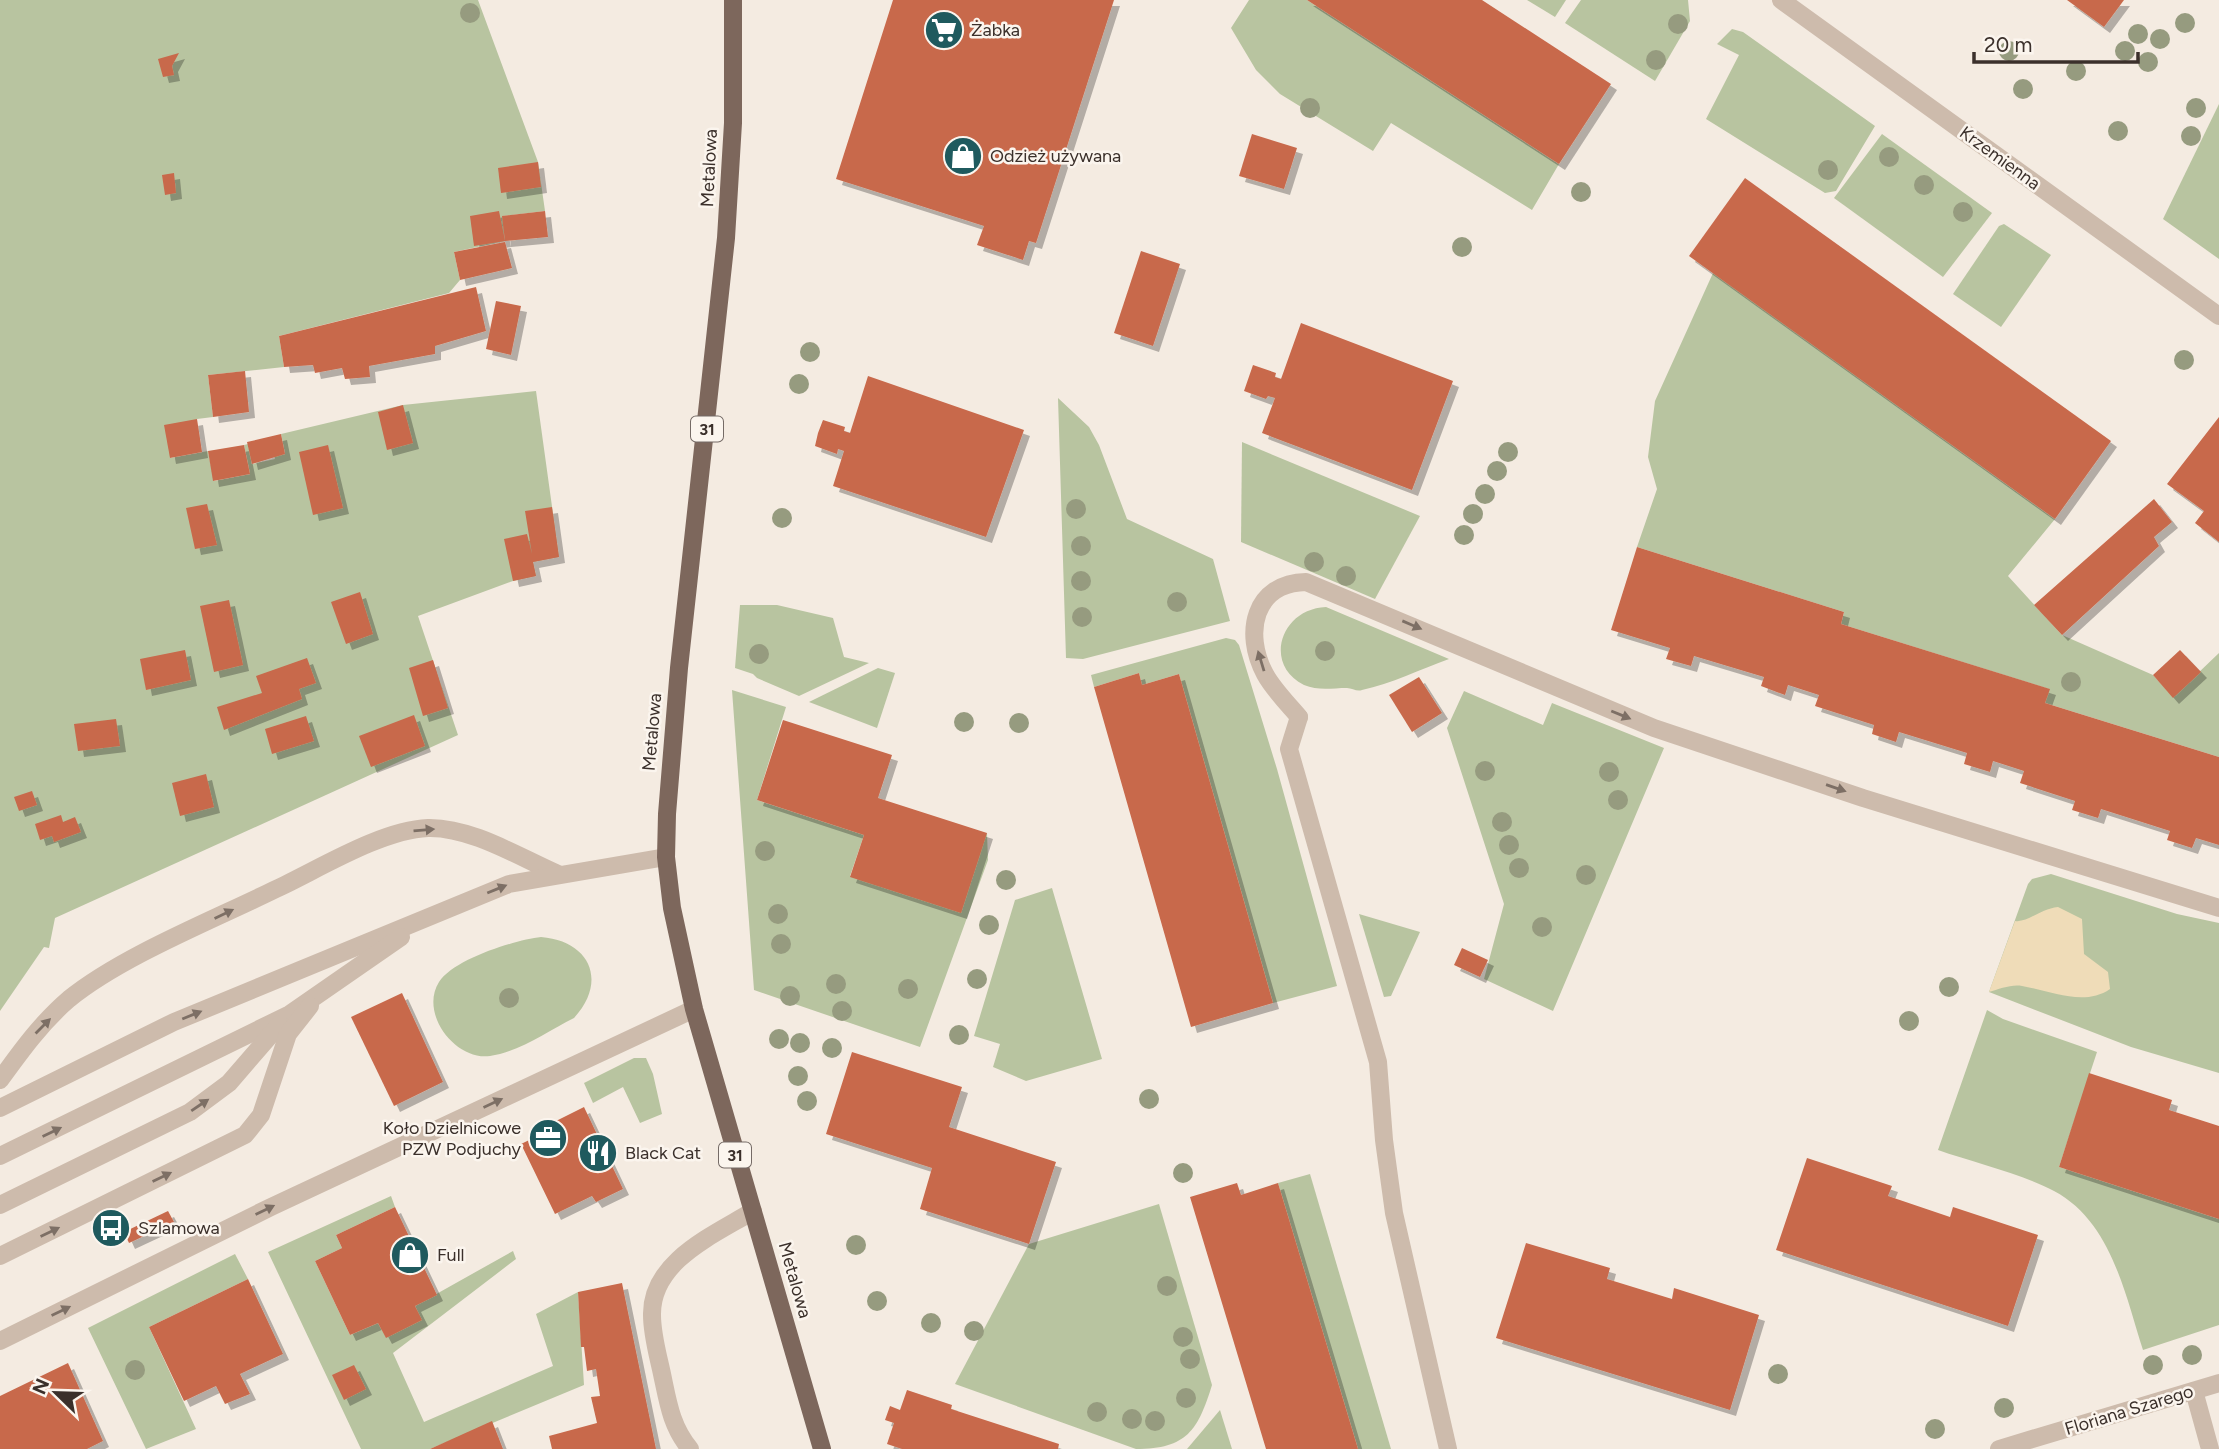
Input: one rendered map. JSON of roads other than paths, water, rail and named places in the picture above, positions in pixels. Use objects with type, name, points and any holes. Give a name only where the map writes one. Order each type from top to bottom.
[{"type":"main road","name":"Metalowa","points":[[733,0],[733,123],[726,238],[673,730],[666,856],[679,950],[694,1009],[822,1449]]},
{"type":"street","name":"Krzemienna","points":[[1781,0],[2219,317]]},
{"type":"street","points":[[1448,1449],[1394,1213],[1384,1140],[1378,1062],[1289,748],[1299,717],[1265,674],[1254,638],[1258,609],[1271,591],[1287,582],[1306,582],[1654,728],[1874,801],[2219,908]]},
{"type":"street","points":[[0,1080],[35,1033],[70,999],[163,944],[360,849],[401,833],[427,828],[447,830],[558,874]]},
{"type":"street","points":[[0,1108],[174,1022],[509,884],[666,856]]},
{"type":"street","points":[[0,1156],[290,1014],[434,915]]},
{"type":"street","points":[[0,1256],[245,1136],[261,1115],[288,1034],[320,993]]},
{"type":"street","points":[[0,1341],[271,1207],[694,1009]]},
{"type":"street","points":[[0,1205],[190,1112],[229,1083],[290,1014]]},
{"type":"street","points":[[690,1449],[672,1422],[653,1330],[653,1299],[664,1275],[679,1259],[704,1240],[753,1212]]},
{"type":"street","name":"Floriana Szarego","points":[[1999,1449],[2219,1383]]},
{"type":"street","points":[[2194,1391],[2210,1449]]},
{"type":"place","name":"Żabka","points":[[944,30]]},
{"type":"place","name":"Odzież używana","points":[[963,156]]},
{"type":"place","name":"Koło Dzielnicowe PZW Podjuchy","points":[[548,1138]]},
{"type":"place","name":"Black Cat","points":[[598,1153]]},
{"type":"place","name":"Szlamowa","points":[[111,1228]]},
{"type":"place","name":"Full","points":[[410,1255]]}]
